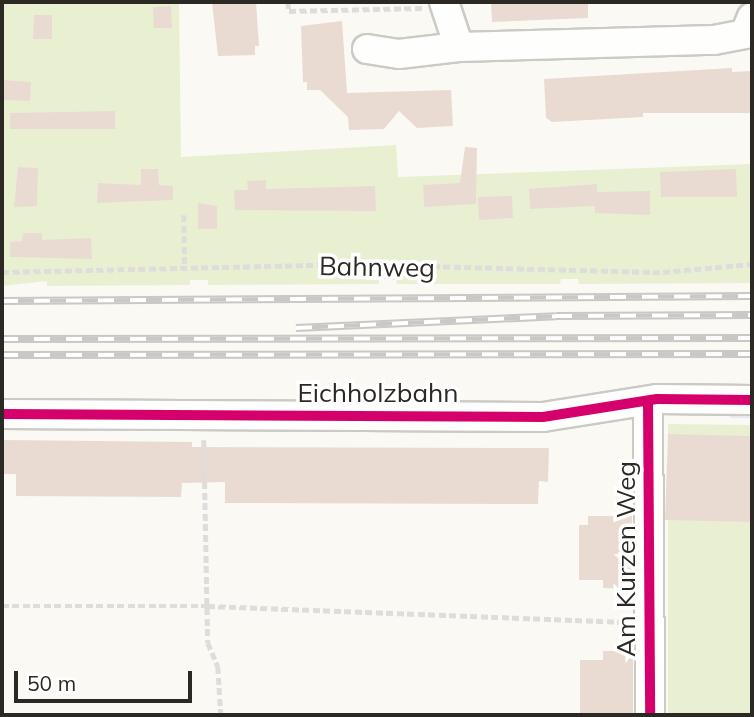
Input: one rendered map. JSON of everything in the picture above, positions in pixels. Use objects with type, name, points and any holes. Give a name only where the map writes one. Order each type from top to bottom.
[{"type":"street","points":[[444,2],[459,47]]},
{"type":"street","points":[[367,50],[398,54],[459,47],[714,40],[750,28]]},
{"type":"street","name":"Eichholzbahn","points":[[2,414],[543,417],[648,402],[752,400]]},
{"type":"street","name":"Am Kurzen Weg","points":[[648,402],[650,715]]},
{"type":"path","points":[[288,2],[289,11],[358,9]]},
{"type":"path","points":[[184,215],[185,270]]},
{"type":"path","points":[[204,428],[208,643],[218,667],[221,715]]},
{"type":"path","points":[[2,606],[208,606],[533,615],[551,622],[649,621]]},
{"type":"green space","points":[[2,2],[179,2],[181,157],[396,145],[398,177],[752,164],[752,283],[579,284],[578,279],[561,279],[560,284],[397,284],[396,280],[379,280],[379,284],[208,285],[208,280],[190,280],[190,285],[47,286],[47,281],[2,286]]},
{"type":"green space","points":[[668,424],[752,425],[752,715],[668,715]]},
{"type":"building","points":[[212,2],[256,2],[259,46],[255,46],[255,55],[218,56]]},
{"type":"building","points":[[491,2],[588,2],[588,18],[492,22]]},
{"type":"building","points":[[171,6],[172,28],[154,28],[153,7]]},
{"type":"building","points":[[34,15],[52,15],[52,39],[33,39]]},
{"type":"building","points":[[342,21],[347,93],[451,90],[453,126],[417,128],[399,111],[384,129],[349,130],[348,117],[320,90],[307,90],[307,82],[303,82],[301,26]]},
{"type":"building","points":[[732,68],[732,72],[752,71],[752,113],[643,113],[643,117],[552,122],[546,118],[544,79]]},
{"type":"building","points":[[2,80],[31,82],[30,101],[2,100]]},
{"type":"building","points":[[115,111],[115,129],[10,129],[10,113]]},
{"type":"building","points":[[465,147],[477,148],[476,204],[424,207],[423,185],[460,183]]},
{"type":"building","points":[[18,167],[38,168],[37,206],[14,207]]},
{"type":"building","points":[[141,169],[158,169],[159,185],[173,186],[173,200],[97,203],[98,183],[141,185]]},
{"type":"building","points":[[736,169],[737,197],[661,197],[660,172]]},
{"type":"building","points":[[266,180],[266,189],[375,186],[376,211],[235,210],[234,190],[248,190],[247,181]]},
{"type":"building","points":[[597,184],[597,192],[650,191],[650,215],[595,213],[595,206],[530,209],[529,189]]},
{"type":"building","points":[[512,196],[513,218],[479,220],[478,197]]},
{"type":"building","points":[[198,203],[217,206],[217,229],[198,229]]},
{"type":"building","points":[[23,233],[42,233],[42,240],[91,238],[92,259],[10,257],[10,242],[22,241]]},
{"type":"building","points":[[668,434],[752,436],[752,522],[665,520]]},
{"type":"building","points":[[2,440],[192,442],[192,447],[549,448],[548,482],[539,481],[538,504],[225,503],[225,482],[182,483],[181,497],[16,496],[16,474],[2,474]]},
{"type":"building","points":[[588,516],[632,516],[633,589],[603,588],[603,580],[579,580],[579,525],[588,525]]},
{"type":"building","points":[[603,651],[633,651],[633,715],[580,715],[580,660],[603,660]]},
{"type":"waterway","points":[[732,414],[752,414]]},
{"type":"railway","points":[[2,301],[752,296]]},
{"type":"railway","points":[[296,328],[556,316],[752,315]]},
{"type":"railway","points":[[2,339],[752,338]]},
{"type":"railway","points":[[2,355],[752,354]]},
{"type":"cycle path","points":[[2,414],[543,417],[657,399],[752,400]]},
{"type":"cycle path","points":[[648,402],[650,715]]}]
